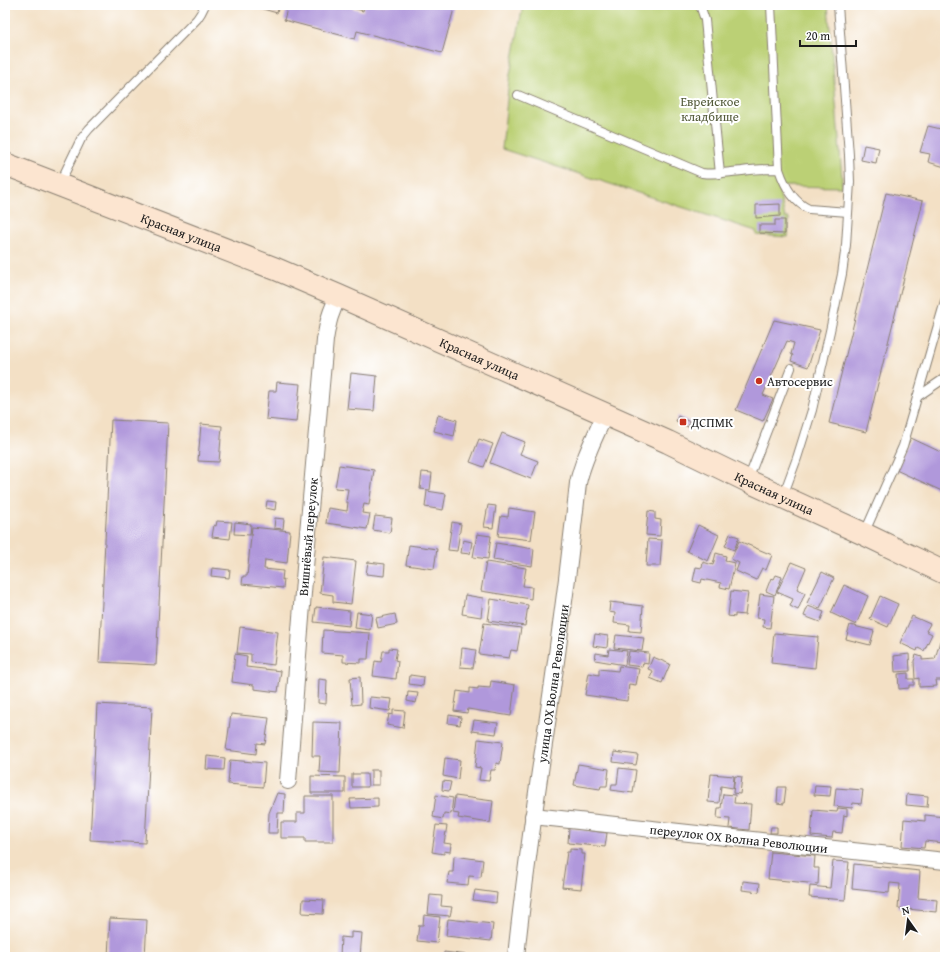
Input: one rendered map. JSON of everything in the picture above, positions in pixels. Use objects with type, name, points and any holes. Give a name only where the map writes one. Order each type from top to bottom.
[{"type":"street","name":"Красная улица","points":[[5,164],[339,296],[668,442],[945,573]]},
{"type":"street","name":"Вишнёвый переулок","points":[[288,781],[325,340],[328,321],[339,296]]},
{"type":"street","name":"улица ОХ Волна Революции","points":[[516,957],[533,816],[569,566],[578,483],[581,469],[604,414]]},
{"type":"street","name":"переулок ОХ Волна Революции","points":[[533,816],[945,861]]},
{"type":"lane","points":[[58,186],[81,139],[89,129],[202,13],[205,5]]},
{"type":"lane","points":[[700,5],[705,20],[720,174]]},
{"type":"lane","points":[[771,5],[779,169],[787,186],[799,204],[809,209],[848,212]]},
{"type":"lane","points":[[783,497],[798,458],[812,410],[842,274],[846,245],[850,182],[838,5]]},
{"type":"lane","points":[[518,95],[702,173],[720,174],[749,170],[779,169]]},
{"type":"lane","points":[[864,534],[903,446],[945,301]]},
{"type":"lane","points":[[748,481],[791,368]]},
{"type":"lane","points":[[917,397],[945,378]]},
{"type":"green space","name":"Еврейское кладбище","points":[[523,5],[828,5],[842,187],[778,186],[785,218],[789,218],[788,237],[756,235],[756,231],[502,149],[509,80]]},
{"type":"building","points":[[249,5],[279,5],[277,13]]},
{"type":"building","points":[[288,5],[343,5],[363,11],[364,5],[455,5],[442,53],[357,31],[355,39],[284,20]]},
{"type":"building","points":[[928,126],[945,130],[945,167],[928,162],[930,154],[920,152]]},
{"type":"building","points":[[864,145],[879,148],[876,163],[861,160]]},
{"type":"building","points":[[886,193],[923,201],[866,432],[829,423]]},
{"type":"building","points":[[780,204],[780,216],[756,218],[756,205]]},
{"type":"building","points":[[775,220],[785,220],[785,234],[759,233],[759,225],[775,225]]},
{"type":"building","name":"Автосервис","points":[[774,320],[820,330],[808,367],[791,361],[794,343],[787,341],[763,395],[773,399],[763,421],[736,410]]},
{"type":"building","points":[[351,373],[377,376],[374,411],[347,409]]},
{"type":"building","points":[[277,382],[300,384],[296,422],[266,419],[269,391],[276,391]]},
{"type":"building","points":[[438,415],[457,420],[454,436],[434,431]]},
{"type":"building","points":[[678,416],[690,422],[688,427],[676,421]]},
{"type":"building","points":[[111,420],[168,423],[156,665],[99,662]]},
{"type":"building","points":[[201,424],[222,426],[219,462],[198,461]]},
{"type":"building","points":[[502,433],[525,442],[520,454],[538,461],[531,479],[490,463]]},
{"type":"building","points":[[911,438],[945,454],[944,492],[896,470]]},
{"type":"building","points":[[479,439],[493,444],[484,467],[470,462]]},
{"type":"building","points":[[339,465],[374,470],[369,505],[364,504],[362,513],[370,514],[367,529],[326,523],[328,508],[347,511],[348,502],[346,502],[348,489],[335,488]]},
{"type":"building","points":[[422,472],[432,473],[430,490],[420,489]]},
{"type":"building","points":[[427,491],[446,494],[443,510],[425,507]]},
{"type":"building","points":[[267,501],[276,502],[275,510],[266,508]]},
{"type":"building","points":[[488,505],[496,506],[493,528],[484,527]]},
{"type":"building","points":[[509,508],[535,512],[531,540],[498,536],[501,516],[508,517]]},
{"type":"building","points":[[648,511],[655,512],[655,519],[661,520],[660,536],[646,535]]},
{"type":"building","points":[[375,516],[392,518],[390,533],[373,530]]},
{"type":"building","points":[[275,518],[284,519],[283,529],[274,528]]},
{"type":"building","points":[[217,521],[232,522],[230,539],[212,537],[214,525],[216,526]]},
{"type":"building","points":[[235,522],[251,524],[250,535],[234,534]]},
{"type":"building","points":[[452,522],[461,524],[457,551],[448,550]]},
{"type":"building","points":[[698,525],[719,535],[708,561],[687,551]]},
{"type":"building","points":[[252,527],[290,531],[287,563],[265,560],[264,569],[283,571],[283,588],[242,584],[243,576],[247,576]]},
{"type":"building","points":[[477,534],[491,536],[488,559],[473,557]]},
{"type":"building","points":[[730,534],[739,537],[734,550],[725,546]]},
{"type":"building","points":[[648,539],[662,540],[660,566],[646,566]]},
{"type":"building","points":[[463,540],[472,542],[470,554],[461,553]]},
{"type":"building","points":[[739,541],[772,555],[766,570],[762,568],[756,580],[736,571],[739,563],[731,559]]},
{"type":"building","points":[[496,543],[534,549],[532,566],[493,560]]},
{"type":"building","points":[[409,545],[437,549],[434,569],[406,565]]},
{"type":"building","points":[[716,553],[726,556],[725,561],[735,563],[729,589],[720,587],[721,583],[702,579],[701,583],[693,581],[696,567],[702,568],[703,562],[713,565]]},
{"type":"building","points":[[324,557],[356,561],[351,604],[333,602],[333,595],[320,593]]},
{"type":"building","points":[[368,562],[385,564],[384,576],[366,574]]},
{"type":"building","points":[[486,562],[526,568],[523,586],[532,587],[531,599],[481,591]]},
{"type":"building","points":[[791,562],[806,568],[797,589],[805,593],[798,610],[790,606],[793,599],[777,592]]},
{"type":"building","points":[[212,568],[230,570],[229,578],[211,576]]},
{"type":"building","points":[[822,572],[834,578],[820,608],[807,603]]},
{"type":"building","points":[[776,575],[782,577],[775,595],[766,591],[771,578],[774,579]]},
{"type":"building","points":[[844,585],[868,596],[856,625],[831,613]]},
{"type":"building","points":[[731,591],[748,593],[745,615],[735,614],[735,617],[728,616]]},
{"type":"building","points":[[760,594],[774,596],[770,628],[763,627],[764,619],[757,618]]},
{"type":"building","points":[[465,595],[483,598],[481,617],[462,614]]},
{"type":"building","points":[[880,596],[898,604],[888,627],[870,619]]},
{"type":"building","points":[[491,599],[528,605],[525,626],[488,621]]},
{"type":"building","points":[[610,602],[643,606],[641,632],[629,631],[630,625],[614,623],[615,613],[609,612]]},
{"type":"building","points":[[808,606],[824,612],[820,622],[804,616]]},
{"type":"building","points":[[316,607],[350,611],[349,626],[314,622]]},
{"type":"building","points":[[357,612],[372,614],[370,630],[355,628]]},
{"type":"building","points":[[395,614],[397,624],[378,628],[376,618]]},
{"type":"building","points":[[912,616],[930,624],[926,631],[932,634],[924,651],[918,648],[917,651],[900,643]]},
{"type":"building","points":[[484,623],[521,628],[517,651],[511,650],[509,658],[479,654]]},
{"type":"building","points":[[850,625],[874,631],[870,645],[846,639]]},
{"type":"building","points":[[240,627],[278,632],[274,665],[251,662],[251,654],[237,653]]},
{"type":"building","points":[[323,630],[370,633],[368,659],[361,659],[361,663],[343,662],[343,655],[322,653]]},
{"type":"building","points":[[774,633],[818,637],[815,668],[771,663]]},
{"type":"building","points":[[595,634],[608,636],[607,648],[593,646]]},
{"type":"building","points":[[616,635],[644,638],[642,651],[614,648]]},
{"type":"building","points":[[944,638],[945,680],[936,680],[937,686],[919,687],[919,678],[915,679],[914,661],[916,655],[922,657],[922,660],[935,659],[940,641],[944,642]]},
{"type":"building","points":[[389,648],[397,649],[395,660],[398,661],[396,679],[373,676],[375,661],[381,662],[383,651],[389,651]]},
{"type":"building","points":[[462,648],[476,650],[473,668],[460,667]]},
{"type":"building","points":[[609,649],[627,651],[625,665],[595,660],[596,653],[608,655]]},
{"type":"building","points":[[629,651],[649,653],[648,664],[643,663],[642,667],[627,665]]},
{"type":"building","points":[[235,654],[247,656],[246,667],[281,671],[278,692],[254,689],[254,685],[232,682]]},
{"type":"building","points":[[909,654],[910,671],[895,672],[894,656]]},
{"type":"building","points":[[653,657],[670,664],[662,683],[650,678],[653,671],[648,669]]},
{"type":"building","points":[[619,666],[639,669],[636,685],[629,684],[627,701],[585,695],[589,673],[599,675],[599,669],[618,671]]},
{"type":"building","points":[[908,673],[908,679],[914,679],[914,685],[909,685],[909,688],[899,689],[898,674]]},
{"type":"building","points":[[410,675],[424,677],[423,686],[409,684]]},
{"type":"building","points":[[360,677],[361,704],[352,705],[350,678]]},
{"type":"building","points":[[319,679],[327,680],[326,704],[318,703]]},
{"type":"building","points":[[491,681],[515,685],[511,716],[468,709],[467,713],[454,711],[457,691],[470,693],[470,688],[490,688]]},
{"type":"building","points":[[408,692],[418,693],[416,703],[407,701]]},
{"type":"building","points":[[370,697],[392,699],[390,711],[369,708]]},
{"type":"building","points":[[97,704],[152,707],[145,843],[90,840]]},
{"type":"building","points":[[393,710],[405,711],[403,728],[387,725],[389,714],[393,715]]},
{"type":"building","points":[[231,714],[269,718],[265,744],[257,743],[256,754],[226,750]]},
{"type":"building","points":[[449,715],[461,717],[460,725],[448,723]]},
{"type":"building","points":[[474,720],[498,723],[496,734],[472,731]]},
{"type":"building","points":[[313,722],[342,723],[340,773],[319,772],[320,756],[312,756]]},
{"type":"building","points":[[478,739],[503,742],[500,764],[496,763],[495,770],[491,770],[489,781],[479,780],[481,768],[475,767]]},
{"type":"building","points":[[614,752],[638,755],[636,765],[613,762]]},
{"type":"building","points":[[207,756],[225,758],[224,770],[206,769]]},
{"type":"building","points":[[445,758],[460,760],[458,779],[443,776]]},
{"type":"building","points":[[230,760],[265,763],[263,787],[228,784]]},
{"type":"building","points":[[578,764],[609,769],[607,786],[601,786],[600,789],[574,785]]},
{"type":"building","points":[[619,768],[636,770],[633,793],[611,790],[612,784],[617,784]]},
{"type":"building","points":[[371,770],[379,770],[379,785],[371,785]]},
{"type":"building","points":[[352,774],[367,774],[368,787],[352,787]]},
{"type":"building","points":[[711,774],[734,776],[733,788],[721,786],[719,803],[708,802]]},
{"type":"building","points":[[311,776],[345,777],[345,793],[311,793]]},
{"type":"building","points":[[735,776],[742,777],[740,794],[733,793]]},
{"type":"building","points":[[443,781],[451,782],[449,791],[442,790]]},
{"type":"building","points":[[815,785],[831,786],[830,796],[814,795]]},
{"type":"building","points":[[778,787],[786,787],[784,804],[777,803]]},
{"type":"building","points":[[836,788],[863,790],[861,804],[853,803],[852,808],[834,806]]},
{"type":"building","points":[[277,793],[285,794],[284,813],[278,813],[277,833],[268,833],[269,813]]},
{"type":"building","points":[[723,794],[735,795],[734,803],[751,804],[749,830],[729,828],[730,819],[717,818],[718,808],[721,808]]},
{"type":"building","points":[[907,794],[928,796],[927,807],[906,805]]},
{"type":"building","points":[[436,795],[453,798],[451,814],[444,813],[443,819],[433,817]]},
{"type":"building","points":[[305,796],[333,796],[333,842],[305,842],[305,838],[281,838],[281,822],[297,822],[297,813],[305,813]]},
{"type":"building","points":[[455,796],[493,801],[490,823],[458,818],[459,814],[453,813]]},
{"type":"building","points":[[378,798],[378,807],[351,808],[350,799]]},
{"type":"building","points":[[838,808],[847,809],[847,816],[844,815],[842,833],[833,832],[832,838],[811,836],[813,810],[837,812]]},
{"type":"building","points":[[925,815],[945,817],[944,843],[925,841],[924,848],[902,846],[904,819],[925,821]]},
{"type":"building","points":[[436,825],[447,826],[444,843],[451,844],[450,852],[444,851],[444,854],[432,852]]},
{"type":"building","points":[[771,827],[777,827],[777,833],[770,833]]},
{"type":"building","points":[[569,828],[607,833],[605,847],[568,843]]},
{"type":"building","points":[[570,849],[582,850],[582,854],[585,854],[581,889],[562,887],[567,852],[570,852]]},
{"type":"building","points":[[771,852],[815,856],[814,868],[819,868],[818,884],[768,879]]},
{"type":"building","points":[[454,856],[483,860],[481,877],[469,876],[468,885],[447,883],[449,872],[453,872]]},
{"type":"building","points":[[833,861],[849,862],[845,900],[809,897],[810,886],[830,888]]},
{"type":"building","points":[[854,864],[920,871],[918,898],[937,900],[936,912],[898,908],[900,884],[890,883],[889,893],[852,889]]},
{"type":"building","points":[[743,881],[760,883],[759,892],[742,890]]},
{"type":"building","points":[[475,890],[497,893],[496,903],[473,900]]},
{"type":"building","points":[[430,895],[442,896],[441,906],[452,907],[450,916],[428,914]]},
{"type":"building","points":[[303,899],[324,900],[323,914],[302,913]]},
{"type":"building","points":[[424,915],[440,917],[437,943],[417,941],[419,925],[423,925]]},
{"type":"building","points":[[110,918],[147,920],[145,957],[108,957]]},
{"type":"building","points":[[448,919],[493,924],[491,941],[446,936]]},
{"type":"building","points":[[351,932],[362,933],[360,957],[340,957],[341,937],[351,938]]},
{"type":"building","points":[[444,952],[476,956],[476,957],[444,957]]},
{"type":"place","name":"Автосервис","points":[[759,381]]},
{"type":"place","name":"ДСПМК","points":[[683,422]]}]
